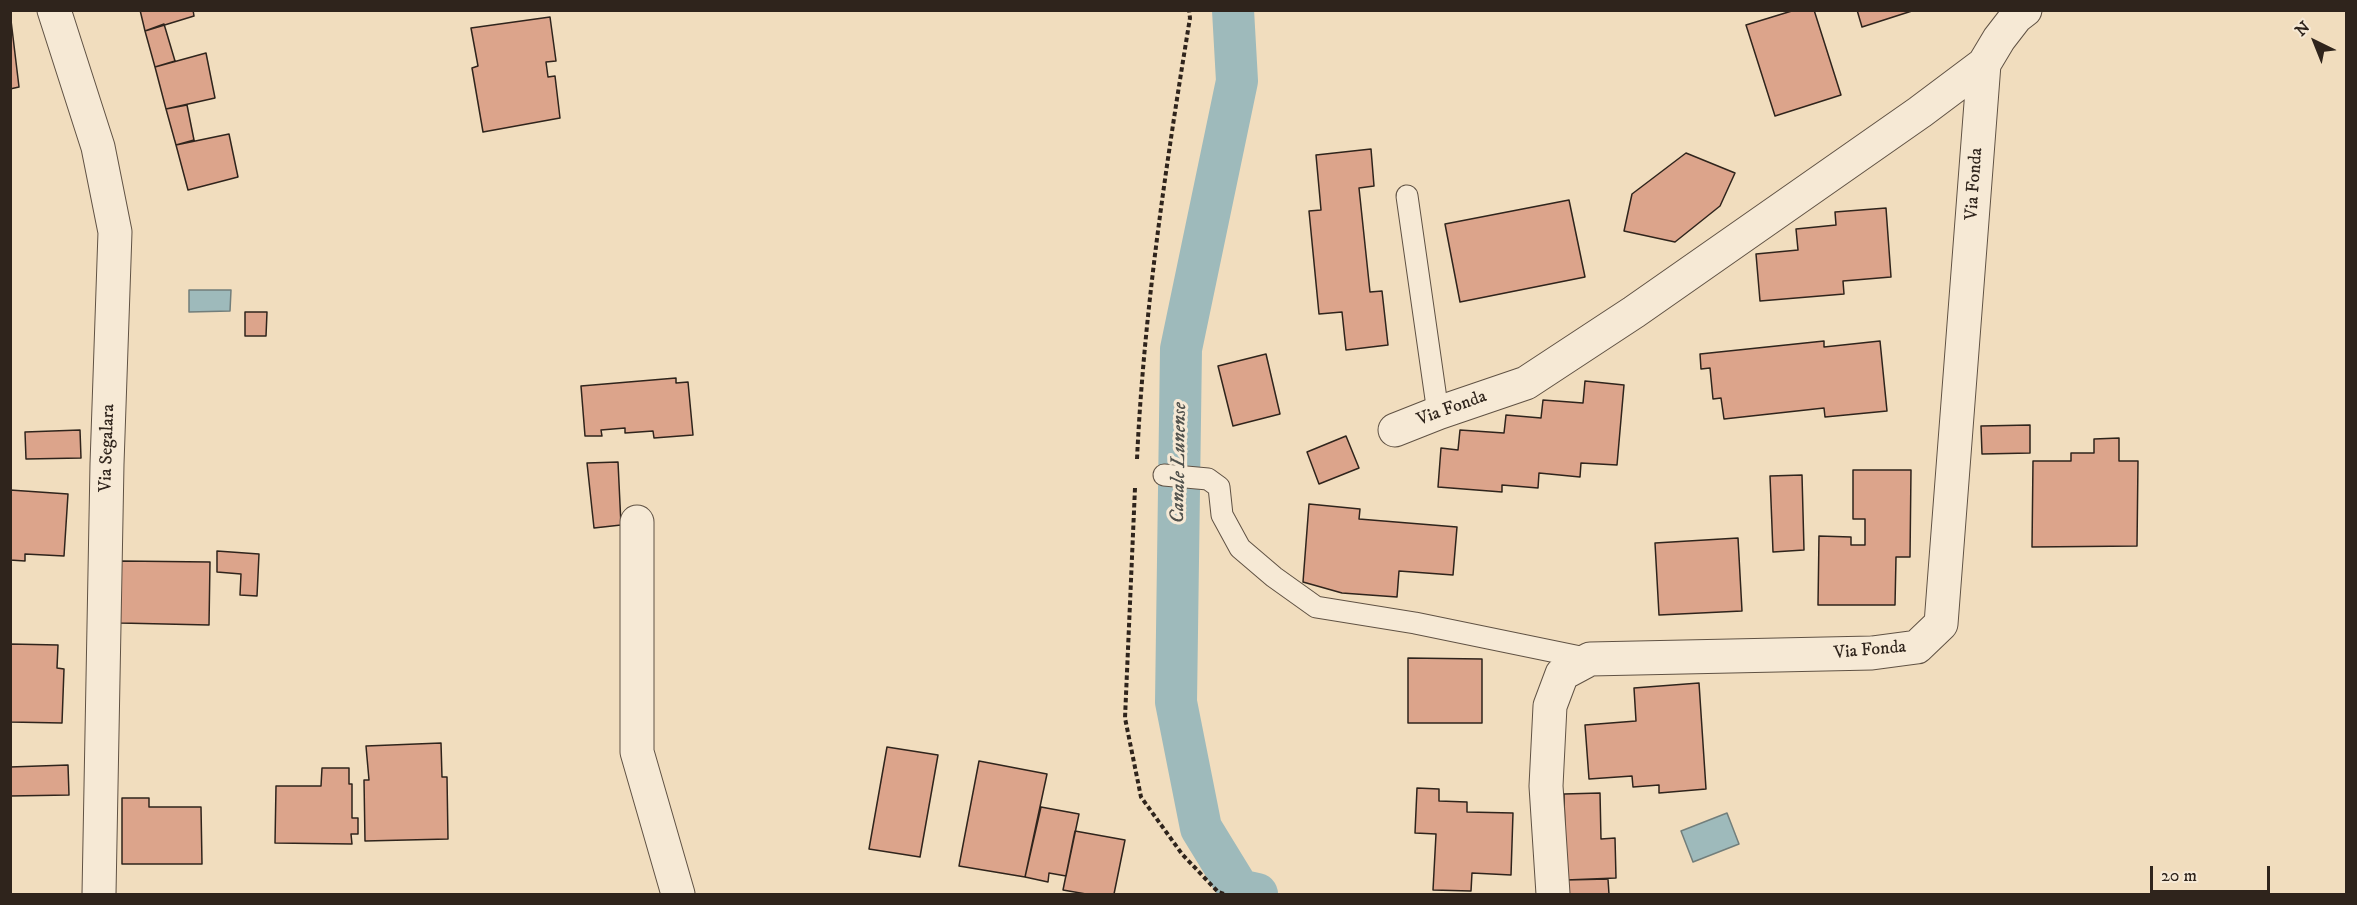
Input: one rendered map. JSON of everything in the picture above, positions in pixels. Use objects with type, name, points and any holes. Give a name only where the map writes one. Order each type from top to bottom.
[{"type":"street","name":"Via Segalara","points":[[54,10],[98,147],[115,232],[107,464],[99,894]]},
{"type":"street","name":"Via Fonda","points":[[1395,430],[1526,383],[1634,312],[1984,64],[2018,13]]},
{"type":"street","name":"Via Fonda","points":[[1552,894],[1546,786],[1550,706],[1562,674],[1590,659],[1872,653],[1917,647],[1941,624],[1984,64]]},
{"type":"street","points":[[637,522],[637,752],[678,894]]},
{"type":"lane","points":[[1407,196],[1438,413]]},
{"type":"lane","points":[[1164,475],[1208,479],[1219,487],[1222,515],[1240,548],[1316,608],[1415,623],[1590,659]]},
{"type":"water","points":[[189,290],[231,290],[230,311],[189,312]]},
{"type":"water","points":[[1727,813],[1739,844],[1693,862],[1681,831]]},
{"type":"building","points":[[140,10],[193,10],[194,16],[145,31]]},
{"type":"building","points":[[1795,10],[1814,10],[1841,95],[1775,116],[1746,25]]},
{"type":"building","points":[[1857,10],[1915,10],[1862,27]]},
{"type":"building","points":[[10,12],[19,87],[10,89]]},
{"type":"building","points":[[550,17],[556,61],[546,62],[548,77],[555,76],[560,118],[483,132],[472,68],[478,66],[471,28]]},
{"type":"building","points":[[164,24],[175,61],[155,67],[145,31]]},
{"type":"building","points":[[206,53],[215,98],[166,109],[155,67]]},
{"type":"building","points":[[187,105],[194,140],[176,145],[166,109]]},
{"type":"building","points":[[229,134],[238,177],[188,190],[176,145]]},
{"type":"building","points":[[1371,149],[1374,186],[1359,188],[1370,292],[1382,291],[1388,345],[1346,350],[1342,312],[1319,314],[1309,211],[1321,210],[1316,155]]},
{"type":"building","points":[[1686,153],[1735,173],[1720,206],[1675,242],[1624,231],[1632,194]]},
{"type":"building","points":[[1569,200],[1585,277],[1460,302],[1445,224]]},
{"type":"building","points":[[1886,208],[1891,277],[1843,281],[1844,294],[1760,301],[1756,254],[1798,250],[1796,229],[1836,225],[1835,212]]},
{"type":"building","points":[[245,312],[267,312],[266,336],[245,336]]},
{"type":"building","points":[[1824,341],[1824,347],[1880,341],[1887,411],[1825,417],[1824,408],[1724,419],[1721,398],[1713,399],[1710,368],[1701,369],[1700,354]]},
{"type":"building","points":[[1266,354],[1280,414],[1233,426],[1218,366]]},
{"type":"building","points":[[676,378],[676,383],[688,382],[693,435],[654,438],[653,431],[625,433],[625,428],[601,430],[602,436],[585,436],[581,386]]},
{"type":"building","points":[[1585,381],[1624,385],[1617,465],[1581,463],[1580,477],[1539,473],[1538,488],[1502,485],[1502,492],[1438,487],[1441,448],[1458,450],[1460,430],[1504,433],[1506,415],[1541,418],[1543,400],[1583,403]]},
{"type":"building","points":[[2030,425],[2030,453],[1982,454],[1981,426]]},
{"type":"building","points":[[80,430],[81,458],[26,459],[25,432]]},
{"type":"building","points":[[1346,436],[1359,468],[1319,484],[1307,452]]},
{"type":"building","points":[[2119,438],[2119,461],[2138,461],[2137,546],[2032,547],[2033,461],[2071,461],[2071,453],[2094,453],[2094,439]]},
{"type":"building","points":[[618,462],[621,525],[594,528],[587,463]]},
{"type":"building","points":[[1853,470],[1911,470],[1910,557],[1896,557],[1895,605],[1818,605],[1819,536],[1851,537],[1851,545],[1865,545],[1865,519],[1853,519]]},
{"type":"building","points":[[1802,475],[1804,550],[1773,552],[1770,476]]},
{"type":"building","points":[[10,490],[68,494],[64,556],[25,554],[25,561],[10,560]]},
{"type":"building","points":[[1309,504],[1360,509],[1359,519],[1457,527],[1453,575],[1399,571],[1397,597],[1342,593],[1303,582]]},
{"type":"building","points":[[1738,538],[1742,611],[1659,615],[1655,543]]},
{"type":"building","points":[[217,551],[259,554],[257,596],[240,595],[241,574],[217,572]]},
{"type":"building","points":[[121,561],[210,562],[209,625],[120,623]]},
{"type":"building","points":[[10,644],[58,645],[57,668],[64,669],[62,723],[10,722]]},
{"type":"building","points":[[1408,658],[1482,659],[1482,723],[1408,723]]},
{"type":"building","points":[[1699,683],[1706,789],[1659,793],[1659,785],[1633,787],[1632,776],[1589,779],[1585,725],[1636,721],[1634,688]]},
{"type":"building","points":[[441,743],[442,777],[447,777],[448,839],[365,841],[364,780],[369,780],[366,746]]},
{"type":"building","points":[[887,747],[938,755],[920,857],[869,849]]},
{"type":"building","points":[[979,761],[1047,774],[1025,877],[959,866]]},
{"type":"building","points":[[68,765],[69,795],[10,796],[10,767]]},
{"type":"building","points":[[322,768],[349,768],[349,784],[352,784],[352,818],[358,818],[358,834],[351,834],[352,844],[275,843],[276,786],[321,786]]},
{"type":"building","points":[[1417,788],[1439,789],[1439,801],[1467,802],[1467,812],[1513,813],[1511,875],[1472,873],[1471,891],[1433,890],[1436,834],[1415,833]]},
{"type":"building","points":[[1600,793],[1601,839],[1615,838],[1616,878],[1566,880],[1564,794]]},
{"type":"building","points":[[122,798],[149,798],[149,807],[201,807],[202,864],[122,864]]},
{"type":"building","points":[[1041,807],[1079,814],[1066,876],[1049,873],[1048,882],[1025,877]]},
{"type":"building","points":[[1075,831],[1125,840],[1114,894],[1086,894],[1063,890]]},
{"type":"building","points":[[1608,879],[1609,894],[1567,894],[1566,880]]},
{"type":"waterway","name":"Canale Lunense","points":[[1233,10],[1237,81],[1181,349],[1176,702],[1201,828],[1239,890],[1257,894]]}]
